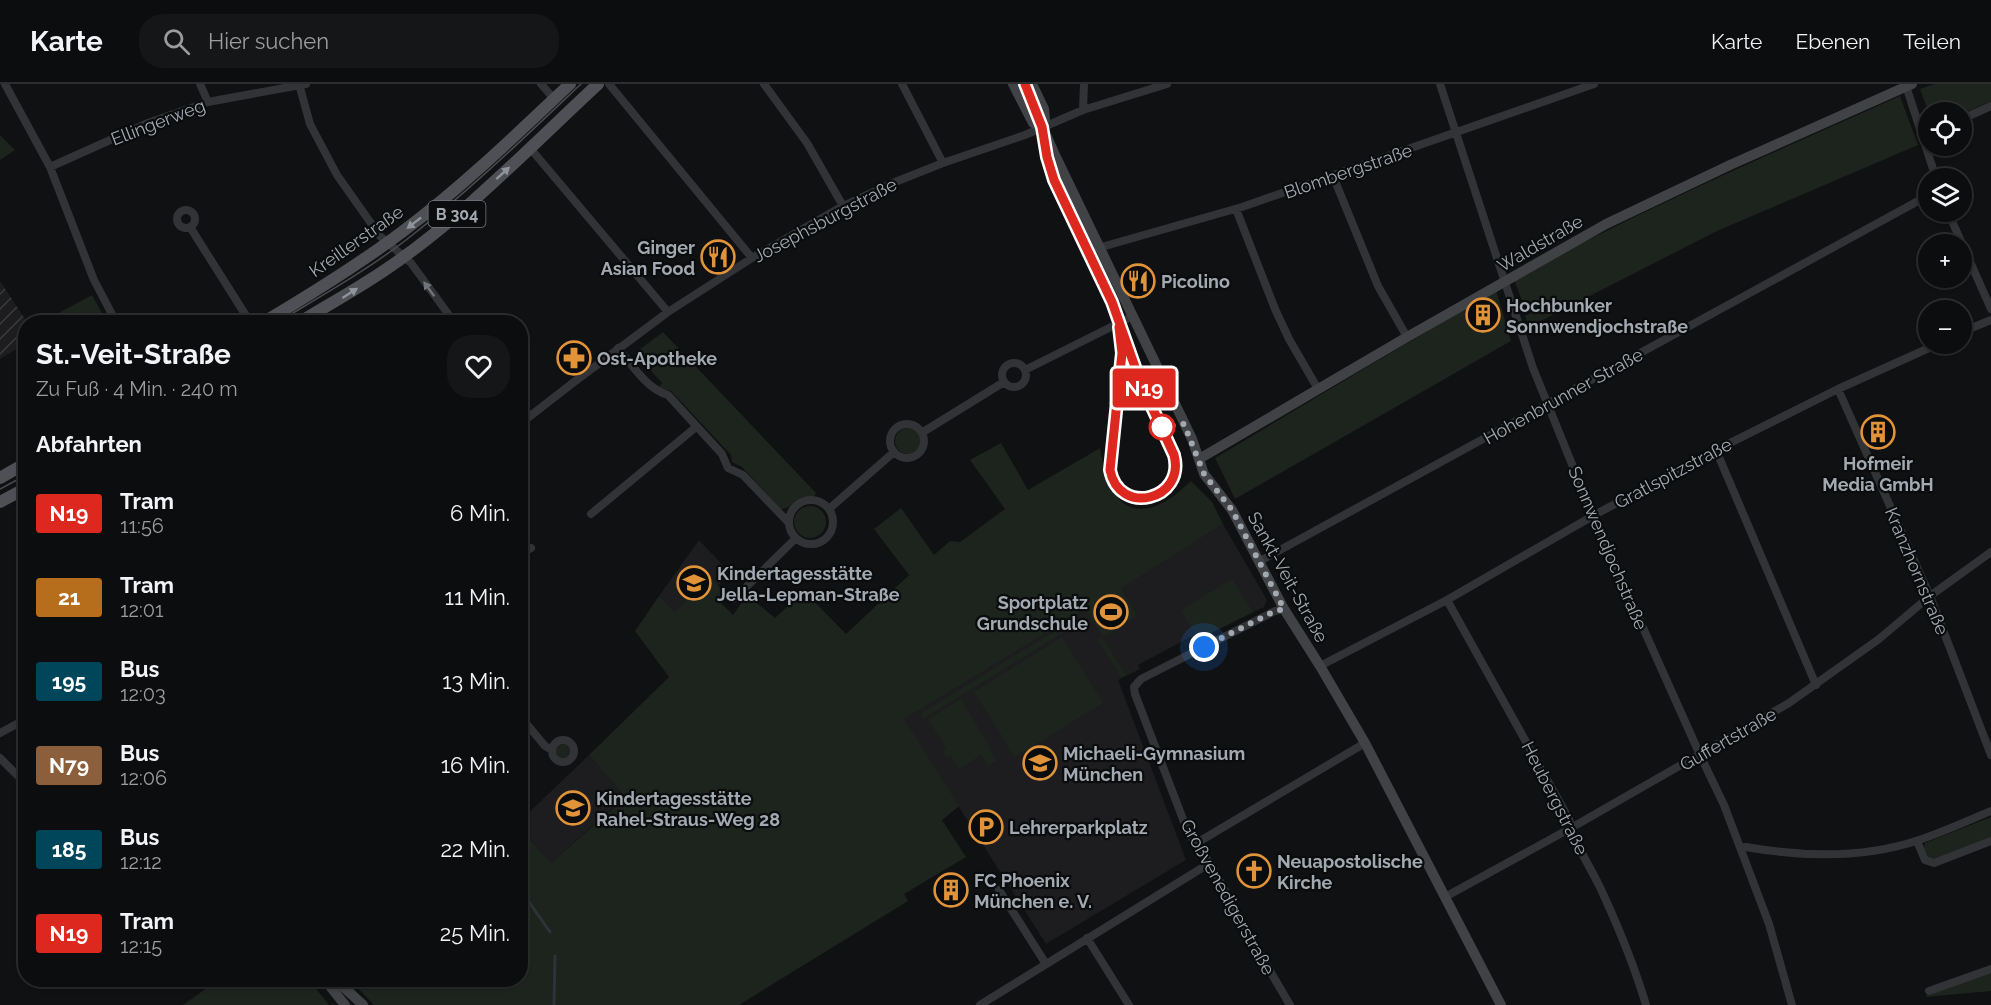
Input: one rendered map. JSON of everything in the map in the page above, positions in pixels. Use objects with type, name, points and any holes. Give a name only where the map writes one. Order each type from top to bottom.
[{"type":"main road","name":"Kreillerstraße","points":[[275,315],[387,243],[480,168],[570,84]]},
{"type":"main road","name":"Kreillerstraße","points":[[312,315],[341,299],[403,257],[463,209],[598,84]]},
{"type":"main road","points":[[0,478],[18,468]]},
{"type":"main road","points":[[0,502],[18,492]]},
{"type":"street","points":[[5,84],[50,167],[94,280],[113,315]]},
{"type":"street","points":[[200,84],[208,102]]},
{"type":"street","points":[[541,84],[554,99]]},
{"type":"street","points":[[609,84],[752,258]]},
{"type":"street","points":[[764,84],[807,143],[843,206]]},
{"type":"street","points":[[902,84],[943,163]]},
{"type":"street","name":"Sankt-Veit-Straße","points":[[1013,84],[1032,123],[1043,128],[1098,248],[1191,439],[1204,474],[1226,500],[1284,609],[1365,743],[1501,1005]]},
{"type":"street","name":"Sankt-Veit-Straße","points":[[1032,84],[1044,109],[1046,119],[1043,128]]},
{"type":"street","points":[[1083,111],[1084,84]]},
{"type":"street","name":"Josephsburgstraße","points":[[528,416],[668,312],[752,258],[843,206],[943,163],[1043,128],[1083,111],[1167,84]]},
{"type":"street","name":"Sonnwendjochstraße","points":[[1440,84],[1533,368],[1593,516],[1742,849],[1769,924],[1792,1005]]},
{"type":"street","name":"Blombergstraße","points":[[1098,248],[1236,209],[1333,177],[1594,84]]},
{"type":"street","points":[[302,85],[310,124],[319,144],[354,201],[380,236],[411,263],[449,315]]},
{"type":"street","name":"Ellingerweg","points":[[50,167],[148,123],[208,102],[302,85]]},
{"type":"street","points":[[1909,85],[1918,111]]},
{"type":"street","name":"Waldstraße","points":[[1199,459],[1569,244],[1660,197],[1909,85]]},
{"type":"street","points":[[1972,115],[1991,106]]},
{"type":"street","points":[[530,148],[668,312]]},
{"type":"street","points":[[1333,177],[1377,286],[1407,337]]},
{"type":"street","name":"Hohenbrunner Straße","points":[[1260,561],[1918,201]]},
{"type":"street","points":[[1236,209],[1275,309],[1289,339],[1318,389]]},
{"type":"street","points":[[1952,222],[1991,309]]},
{"type":"street","points":[[190,227],[246,315]]},
{"type":"street","points":[[1025,370],[1131,317]]},
{"type":"street","points":[[1972,328],[1991,320]]},
{"type":"street","points":[[618,348],[658,393],[668,395],[722,454],[728,468],[743,475],[788,522]]},
{"type":"street","name":"Gratlspitzstraße","points":[[1320,666],[1447,600],[1593,516],[1716,450],[1918,353]]},
{"type":"street","points":[[1015,363],[1025,370],[1026,377],[1020,386],[1010,387],[1004,382],[1002,371],[1007,365],[1015,363]]},
{"type":"street","points":[[923,432],[1004,382]]},
{"type":"street","name":"Kranzhornstraße","points":[[1838,390],[1930,596],[1991,755]]},
{"type":"street","points":[[908,423],[919,427],[923,432],[925,443],[920,453],[904,458],[894,452],[890,442],[897,427],[908,423]]},
{"type":"street","points":[[591,514],[696,427]]},
{"type":"street","points":[[1716,450],[1816,685]]},
{"type":"street","points":[[829,509],[894,452]]},
{"type":"street","points":[[807,500],[822,503],[829,509],[833,523],[832,530],[825,540],[813,545],[795,539],[788,522],[794,507],[807,500]]},
{"type":"street","points":[[734,598],[795,539]]},
{"type":"street","name":"Guffertstraße","points":[[1445,897],[1700,755],[1816,685],[1878,639],[1930,596],[1991,552]]},
{"type":"street","name":"Heubergstraße","points":[[1447,600],[1569,819],[1571,828],[1621,934],[1646,1005]]},
{"type":"street","name":"Großvenedigerstraße","points":[[1284,609],[1275,611],[1141,679],[1134,687],[1186,827],[1195,844],[1210,862],[1290,1005]]},
{"type":"street","points":[[0,733],[18,723]]},
{"type":"street","points":[[528,726],[545,746],[552,750]]},
{"type":"street","points":[[1195,844],[1365,743]]},
{"type":"street","points":[[0,758],[18,776]]},
{"type":"street","points":[[1742,849],[1821,856],[1876,850],[1917,841],[1991,811]]},
{"type":"street","points":[[1917,841],[1925,860],[1934,863],[1991,841]]},
{"type":"street","points":[[980,1005],[1210,862]]},
{"type":"street","points":[[999,890],[1046,964]]},
{"type":"street","points":[[1087,938],[1129,1005]]},
{"type":"street","points":[[1929,991],[1991,969]]},
{"type":"street","points":[[331,987],[345,1005]]},
{"type":"street","points":[[344,987],[363,1005]]},
{"type":"shaded area","points":[[1935,84],[1991,84],[1991,101],[1972,110],[1972,102],[1925,102],[1920,89]]},
{"type":"shaded area","points":[[1900,96],[1918,145],[1717,231],[1529,327],[1525,316],[1531,313],[1526,300],[1522,301],[1514,279],[1754,161]]},
{"type":"shaded area","points":[[0,135],[15,150],[0,160]]},
{"type":"shaded area","points":[[0,281],[22,315],[18,315],[18,348],[0,359]]},
{"type":"shaded area","points":[[1496,290],[1511,341],[1235,499],[1215,458]]},
{"type":"shaded area","points":[[92,295],[103,315],[55,315]]},
{"type":"shaded area","points":[[663,332],[816,493],[814,497],[802,498],[781,509],[742,467],[732,462],[731,455],[671,391],[658,388],[662,383],[635,353]]},
{"type":"shaded area","points":[[908,428],[917,432],[921,441],[917,450],[908,454],[899,450],[895,441],[899,432]]},
{"type":"shaded area","points":[[1001,443],[1028,490],[1100,448],[1110,486],[1125,504],[1135,508],[1147,508],[1162,503],[1191,481],[1212,502],[1223,524],[1121,588],[1137,616],[1103,637],[1085,609],[904,719],[959,806],[942,820],[966,857],[904,894],[908,901],[739,1005],[374,1005],[357,987],[528,987],[528,837],[551,863],[626,797],[589,755],[669,677],[635,631],[659,596],[675,612],[712,579],[726,594],[719,601],[733,615],[747,595],[775,618],[804,591],[846,634],[909,575],[874,529],[901,508],[934,555],[950,541],[960,542],[1005,509],[970,460]]},
{"type":"shaded area","points":[[810,506],[822,510],[826,522],[822,534],[810,538],[798,534],[794,522],[798,510]]},
{"type":"shaded area","name":"Michaeli-Gymnasium München","points":[[1223,524],[1267,600],[1264,607],[1201,638],[1198,633],[1138,665],[1140,669],[1118,680],[1186,860],[1046,944],[903,719]]},
{"type":"shaded area","name":"Kindertagesstätte Jella-Lepman-Straße","points":[[699,540],[730,573],[718,586],[726,594],[691,628],[659,596]]},
{"type":"shaded area","points":[[1232,579],[1253,612],[1201,638],[1198,633],[1195,634],[1181,610]]},
{"type":"shaded area","points":[[1066,624],[1069,629],[923,719],[920,714]]},
{"type":"shaded area","points":[[1062,637],[1103,703],[1015,757],[974,692]]},
{"type":"shaded area","points":[[1102,637],[1126,675],[1121,677],[1098,640]]},
{"type":"shaded area","points":[[961,699],[996,761],[988,766],[981,755],[959,769],[951,756],[946,758],[943,751],[946,748],[928,719]]},
{"type":"shaded area","points":[[563,744],[568,746],[570,751],[568,756],[563,758],[558,756],[556,751],[558,746]]},
{"type":"shaded area","name":"Kindertagesstätte Rahel-Straus-Weg 28","points":[[589,755],[626,796],[551,863],[528,837],[528,813]]},
{"type":"shaded area","points":[[1991,817],[1991,837],[1937,858],[1929,858],[1924,847],[1925,843]]},
{"type":"shaded area","points":[[1991,973],[1991,991],[1926,997],[1926,995]]},
{"type":"shaded area","points":[[208,987],[315,987],[329,1005],[183,1005]]},
{"type":"waterway","points":[[528,902],[550,932]]},
{"type":"waterway","points":[[554,1005],[555,956]]},
{"type":"tram line","points":[[290,315],[359,273],[429,222],[474,184],[581,84]]},
{"type":"tram line","points":[[1021,84],[1033,110],[1051,181],[1118,322],[1140,381],[1175,455],[1176,469],[1172,481],[1166,488],[1151,496],[1134,497],[1126,494],[1114,483],[1111,474],[1109,464],[1121,367],[1120,334],[1117,318],[1112,302],[1054,180],[1042,128],[1025,84]]},
{"type":"tram line","name":"N19","points":[[1025,84],[1042,127],[1054,180],[1112,302],[1140,381],[1176,461],[1171,483],[1159,494],[1144,499],[1131,497],[1122,492],[1113,480],[1110,470],[1122,353],[1119,327]]},
{"type":"tram line","points":[[0,489],[18,479]]},
{"type":"place","name":"Ginger Asian Food","points":[[718,257]]},
{"type":"place","name":"Picolino","points":[[1138,281]]},
{"type":"place","name":"Hochbunker Sonnwendjochstraße","points":[[1483,315]]},
{"type":"place","name":"Ost-Apotheke","points":[[574,358]]},
{"type":"place","name":"Hofmeir Media GmbH","points":[[1878,432]]},
{"type":"place","name":"Kindertagesstätte Jella-Lepman-Straße","points":[[694,583]]},
{"type":"place","name":"Sportplatz Grundschule","points":[[1111,612]]},
{"type":"place","name":"Michaeli-Gymnasium München","points":[[1040,763]]},
{"type":"place","name":"Kindertagesstätte Rahel-Straus-Weg 28","points":[[573,808]]},
{"type":"place","name":"Lehrerparkplatz","points":[[986,827]]},
{"type":"place","name":"Neuapostolische Kirche","points":[[1254,871]]},
{"type":"place","name":"FC Phoenix München e. V.","points":[[951,890]]},
{"type":"route","points":[[1162,427],[1184,424],[1204,474],[1232,510],[1284,609],[1275,611],[1204,647]]}]
